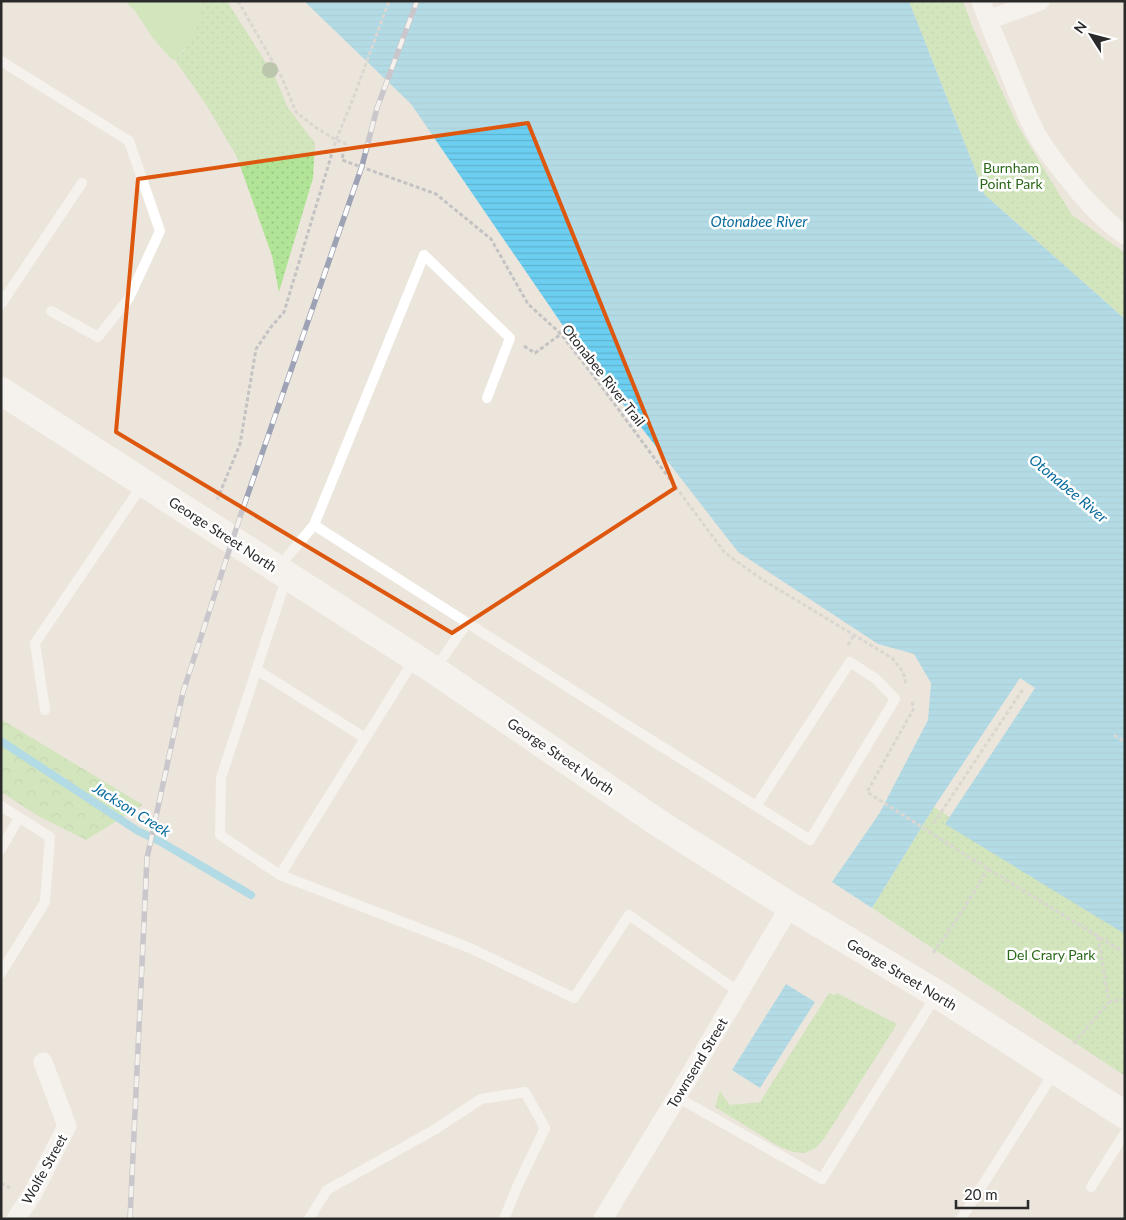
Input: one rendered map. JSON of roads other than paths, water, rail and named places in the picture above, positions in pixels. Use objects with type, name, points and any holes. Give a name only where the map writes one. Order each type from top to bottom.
[{"type":"main road","name":"George Street North","points":[[1,391],[425,664],[663,826],[790,906],[937,994],[1125,1115]]},
{"type":"street","points":[[981,1],[1037,135],[1050,156],[1094,210],[1125,235]]},
{"type":"street","points":[[988,20],[1040,1]]},
{"type":"street","name":"Townsend Street","points":[[603,1219],[790,906]]},
{"type":"street","name":"Wolfe Street","points":[[16,1219],[33,1193],[67,1126],[44,1062]]},
{"type":"lane","points":[[1,61],[129,141],[160,231],[129,298],[98,337],[51,311]]},
{"type":"lane","points":[[1,304],[82,183]]},
{"type":"lane","points":[[487,398],[510,338],[424,255],[314,525],[282,572],[257,670],[222,778],[220,834],[280,875],[470,948],[574,998],[629,915],[739,992]]},
{"type":"lane","points":[[45,710],[35,642],[144,483]]},
{"type":"lane","points":[[314,525],[467,623],[756,806],[810,840],[895,700],[876,679],[850,662],[756,806]]},
{"type":"lane","points":[[280,875],[366,738],[425,664],[467,623]]},
{"type":"lane","points":[[257,670],[366,738]]},
{"type":"lane","points":[[1,806],[50,837],[45,902],[1,973]]},
{"type":"lane","points":[[1,849],[20,818]]},
{"type":"lane","points":[[677,1098],[822,1179],[937,994]]},
{"type":"lane","points":[[961,1219],[1055,1070]]},
{"type":"lane","points":[[309,1219],[327,1190],[434,1130],[481,1099],[525,1092],[545,1128],[516,1187],[504,1219]]},
{"type":"lane","points":[[1091,1187],[1125,1133]]},
{"type":"water","name":"Otonabee River","points":[[304,1],[909,1],[985,195],[1125,319],[1125,934],[945,824],[1035,688],[1020,678],[934,807],[872,908],[832,882],[879,814],[928,720],[931,683],[914,654],[878,644],[738,552],[568,333],[411,104]]},
{"type":"water","points":[[786,984],[815,1002],[760,1088],[732,1070]]},
{"type":"waterway","name":"Jackson Creek","points":[[1,741],[138,831],[161,842],[251,895]]},
{"type":"railway","points":[[130,1219],[147,858],[183,692],[241,514],[362,166],[377,108],[417,1]]},
{"type":"park label","name":"Burnham Point Park","points":[[1011,176]]},
{"type":"park label","name":"Del Crary Park","points":[[1051,954]]}]
